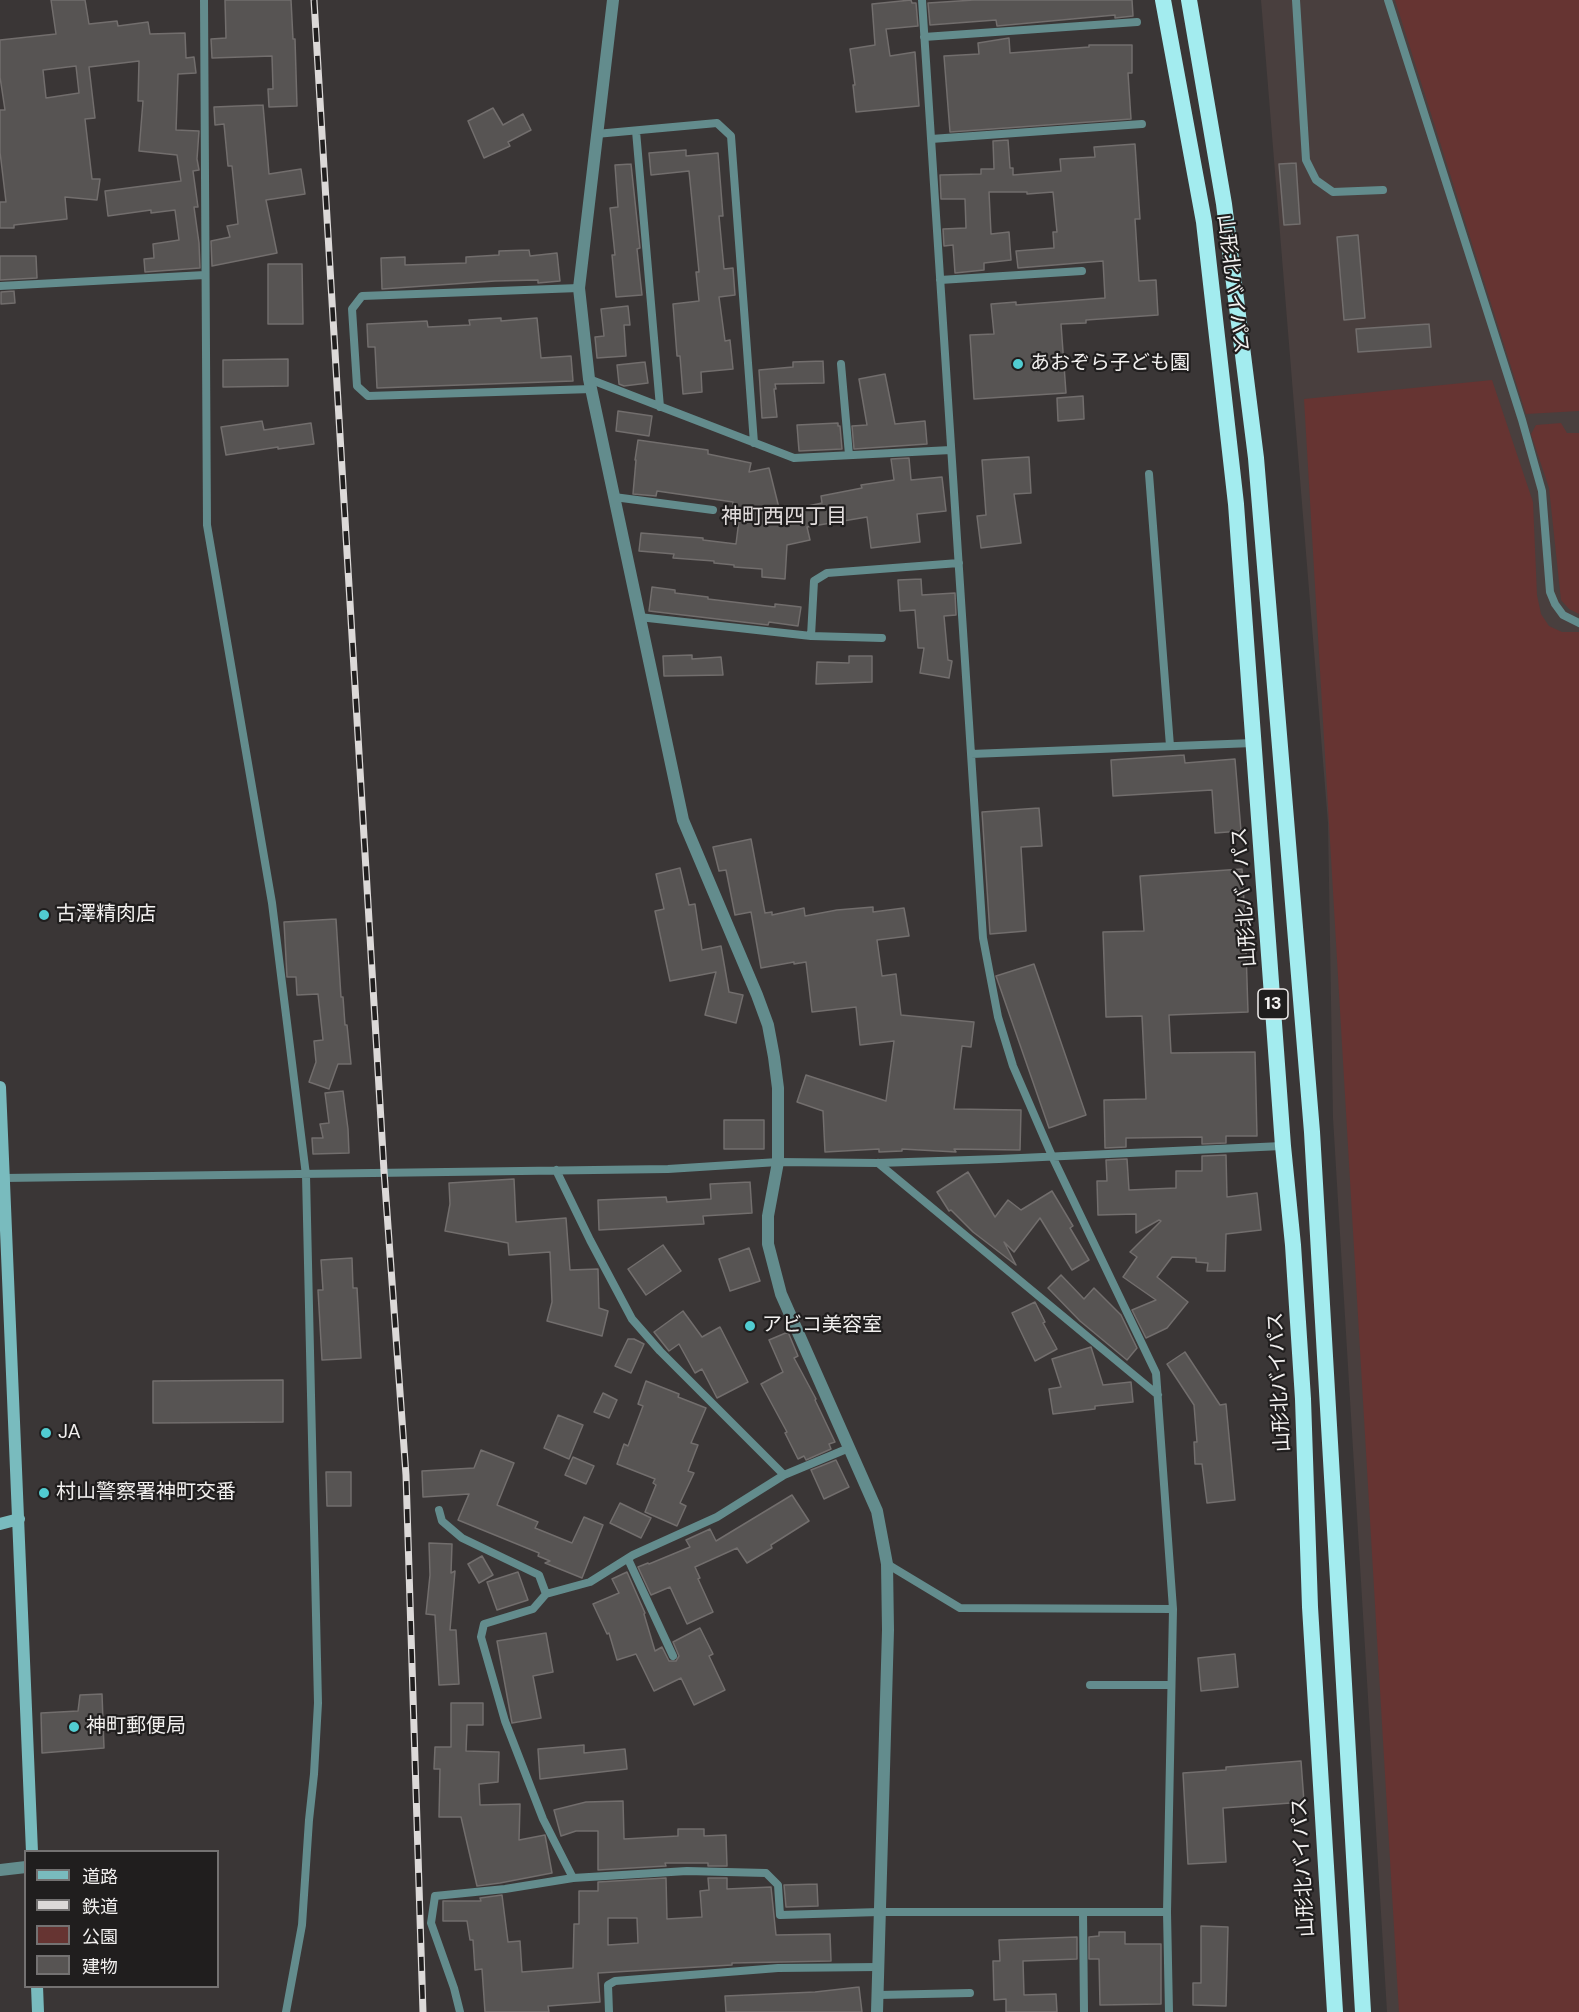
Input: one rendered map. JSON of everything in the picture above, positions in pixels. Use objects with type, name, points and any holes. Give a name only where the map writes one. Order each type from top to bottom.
[{"type":"highway","name":"山形北バイパス","points":[[1163,0],[1204,222],[1236,504],[1283,1146],[1293,1245],[1303,1399],[1310,1607],[1335,2012]]},
{"type":"highway","name":"山形北バイパス","points":[[1189,0],[1224,204],[1258,481],[1312,1132],[1363,2012]]},
{"type":"main road","points":[[0,1087],[32,1850]]},
{"type":"main road","points":[[0,1524],[19,1520]]},
{"type":"main road","points":[[37,1988],[38,2012]]},
{"type":"street","points":[[613,0],[579,288],[590,384],[683,820],[768,1025],[778,1088],[778,1162],[768,1216],[768,1244],[782,1294],[877,1511],[887,1564],[888,1630],[877,2012]]},
{"type":"street","points":[[0,1870],[24,1867]]},
{"type":"lane","points":[[204,0],[207,525],[272,903],[306,1175],[318,1703],[315,1774],[309,1820],[302,1925],[286,2012]]},
{"type":"lane","points":[[922,0],[983,939],[998,1017],[1013,1066],[1052,1156],[1156,1373],[1173,1609],[1167,1912],[1169,2012]]},
{"type":"lane","points":[[1296,0],[1306,160],[1316,180],[1333,192],[1383,190]]},
{"type":"lane","points":[[1388,0],[1522,420],[1542,490],[1550,592],[1563,615],[1579,623]]},
{"type":"lane","points":[[924,37],[1137,22]]},
{"type":"lane","points":[[596,134],[717,123],[731,136],[754,443]]},
{"type":"lane","points":[[931,139],[1142,124]]},
{"type":"lane","points":[[636,131],[660,407]]},
{"type":"lane","points":[[940,280],[1082,271]]},
{"type":"lane","points":[[0,286],[206,275]]},
{"type":"lane","points":[[579,288],[362,296],[352,309],[357,386],[369,396],[590,384],[660,407],[794,458],[951,450]]},
{"type":"lane","points":[[841,364],[849,455]]},
{"type":"lane","points":[[1149,474],[1170,746]]},
{"type":"lane","points":[[614,497],[713,510]]},
{"type":"lane","points":[[812,636],[814,582],[827,573],[958,562]]},
{"type":"lane","points":[[639,617],[812,636],[882,638]]},
{"type":"lane","points":[[971,754],[1255,743]]},
{"type":"lane","points":[[4,1178],[668,1168],[778,1162],[878,1163],[1283,1146]]},
{"type":"lane","points":[[878,1163],[1158,1395]]},
{"type":"lane","points":[[556,1170],[632,1319],[660,1351],[784,1475]]},
{"type":"lane","points":[[573,1878],[543,1819],[505,1721],[481,1637],[484,1624],[533,1609],[546,1594],[590,1582],[628,1559],[717,1517],[784,1475],[849,1448]]},
{"type":"lane","points":[[439,1510],[442,1521],[462,1538],[539,1575],[546,1594]]},
{"type":"lane","points":[[628,1559],[673,1656]]},
{"type":"lane","points":[[887,1564],[960,1608],[1173,1609]]},
{"type":"lane","points":[[1090,1685],[1171,1685]]},
{"type":"lane","points":[[460,2012],[431,1923],[435,1896],[573,1878],[687,1871],[766,1873],[778,1885],[780,1914],[1167,1912]]},
{"type":"lane","points":[[1083,1912],[1084,2012]]},
{"type":"lane","points":[[609,2012],[608,1985],[615,1981],[777,1968],[878,1967]]},
{"type":"lane","points":[[878,1995],[970,1993]]},
{"type":"shaded area","points":[[1261,0],[1579,0],[1579,2012],[1387,2012],[1333,1118],[1328,823]]},
{"type":"green space","points":[[1395,0],[1579,0],[1579,411],[1526,414]]},
{"type":"green space","points":[[1492,380],[1533,502],[1537,595],[1541,614],[1549,626],[1562,632],[1579,632],[1579,2012],[1399,2012],[1304,399]]},
{"type":"green space","points":[[1561,423],[1567,433],[1579,433],[1579,614],[1569,609],[1561,600],[1549,488],[1531,434],[1536,425]]},
{"type":"building","points":[[51,0],[85,0],[89,24],[117,21],[118,26],[148,22],[150,34],[185,33],[186,58],[194,57],[196,73],[178,74],[176,130],[199,131],[197,159],[199,170],[193,171],[198,207],[194,207],[200,268],[145,272],[144,259],[154,258],[153,244],[179,240],[175,210],[151,213],[151,210],[108,216],[105,191],[181,181],[177,155],[139,151],[143,101],[138,101],[139,61],[89,67],[95,118],[85,119],[92,179],[100,179],[97,200],[65,197],[67,219],[14,225],[14,228],[0,228],[0,202],[6,202],[0,152],[0,110],[5,110],[0,77],[0,40],[56,34]],"holes":[[[76,66],[79,93],[46,98],[43,70]]]},
{"type":"building","points":[[225,0],[291,0],[297,106],[269,107],[268,89],[273,89],[272,56],[212,58],[211,39],[226,38]]},
{"type":"building","points":[[911,0],[912,3],[916,3],[918,26],[886,29],[890,56],[915,52],[919,106],[856,112],[850,49],[875,45],[872,4]]},
{"type":"building","points":[[974,0],[1132,0],[1133,16],[1115,18],[1115,15],[997,26],[996,20],[930,25],[928,3]]},
{"type":"building","points":[[1009,38],[1010,53],[1089,47],[1089,45],[1132,45],[1132,73],[1128,73],[1131,119],[950,132],[944,56],[979,54],[978,43]]},
{"type":"building","points":[[263,105],[269,174],[301,169],[305,194],[266,200],[277,253],[212,266],[211,241],[230,237],[227,226],[238,224],[232,166],[228,166],[224,124],[215,125],[214,107]]},
{"type":"building","points":[[493,108],[503,125],[523,114],[531,130],[508,142],[510,146],[484,158],[468,121]]},
{"type":"building","points":[[1008,140],[1010,168],[1013,168],[1013,175],[1061,171],[1060,159],[1095,157],[1094,147],[1135,144],[1140,219],[1135,219],[1139,281],[1156,280],[1158,315],[1061,324],[1066,393],[974,399],[970,335],[994,334],[991,304],[1016,302],[1016,305],[1105,298],[1103,261],[1018,268],[1016,251],[1054,248],[1053,232],[1057,232],[1053,192],[1027,194],[1027,192],[989,192],[991,234],[1009,232],[1011,260],[984,263],[984,270],[955,273],[953,245],[944,246],[943,229],[966,228],[965,199],[941,199],[940,175],[981,174],[981,169],[994,169],[993,141]]},
{"type":"building","points":[[686,150],[686,156],[718,153],[723,216],[719,216],[724,269],[733,268],[735,295],[719,297],[725,341],[730,340],[733,369],[701,372],[702,392],[683,394],[673,304],[699,301],[696,272],[699,272],[689,171],[651,175],[649,153]]},
{"type":"building","points":[[1296,163],[1300,224],[1284,225],[1279,164]]},
{"type":"building","points":[[631,164],[640,248],[637,249],[642,295],[616,297],[612,255],[615,255],[610,208],[618,207],[615,165]]},
{"type":"building","points":[[1358,235],[1365,318],[1344,320],[1337,237]]},
{"type":"building","points":[[529,250],[530,256],[557,253],[560,281],[538,283],[538,280],[495,281],[382,289],[381,258],[405,257],[405,265],[466,263],[466,257],[499,255],[499,251]]},
{"type":"building","points":[[0,256],[36,256],[37,278],[0,280]]},
{"type":"building","points":[[268,264],[302,264],[303,324],[268,324]]},
{"type":"building","points":[[14,291],[15,303],[1,304],[1,292]]},
{"type":"building","points":[[628,306],[630,325],[624,325],[626,356],[597,358],[595,337],[604,336],[601,309]]},
{"type":"building","points":[[501,318],[501,321],[537,318],[541,358],[571,356],[573,381],[377,388],[375,347],[368,347],[367,324],[427,321],[428,327],[470,325],[469,320]]},
{"type":"building","points":[[1429,324],[1431,347],[1358,352],[1356,329]]},
{"type":"building","points":[[288,359],[288,386],[223,387],[223,360]]},
{"type":"building","points":[[823,361],[824,383],[775,384],[777,417],[762,418],[759,370],[793,367],[793,362]]},
{"type":"building","points":[[645,362],[648,383],[624,386],[619,384],[617,365]]},
{"type":"building","points":[[885,374],[895,424],[925,421],[927,444],[854,449],[852,426],[867,425],[859,379]]},
{"type":"building","points":[[1083,396],[1084,419],[1058,421],[1057,398]]},
{"type":"building","points":[[618,411],[652,416],[649,436],[616,431]]},
{"type":"building","points":[[262,421],[264,430],[311,423],[314,444],[226,455],[221,427]]},
{"type":"building","points":[[838,423],[842,449],[799,451],[797,425]]},
{"type":"building","points":[[638,440],[708,450],[708,454],[751,463],[749,472],[769,468],[780,512],[822,503],[821,496],[862,488],[861,485],[894,480],[891,459],[909,458],[911,480],[942,477],[946,511],[917,514],[920,542],[871,548],[867,517],[807,527],[810,540],[787,545],[785,579],[762,577],[762,569],[734,567],[734,565],[714,563],[714,561],[673,558],[674,554],[639,551],[641,533],[703,538],[703,540],[736,544],[740,512],[732,511],[733,502],[657,491],[656,496],[633,494]]},
{"type":"building","points":[[1029,457],[1031,493],[1014,494],[1021,543],[981,548],[977,516],[986,515],[982,460]]},
{"type":"building","points":[[921,579],[922,595],[955,593],[956,615],[944,616],[948,660],[952,661],[949,678],[920,673],[924,648],[918,648],[915,610],[900,611],[898,580]]},
{"type":"building","points":[[652,587],[675,590],[675,593],[708,597],[708,599],[775,607],[775,604],[801,607],[798,626],[769,622],[768,625],[649,611]]},
{"type":"building","points":[[692,655],[692,659],[721,657],[723,675],[664,676],[663,656]]},
{"type":"building","points":[[849,656],[872,656],[872,682],[816,684],[817,662],[849,663]]},
{"type":"building","points":[[1184,755],[1185,763],[1235,759],[1241,831],[1215,833],[1212,790],[1113,796],[1111,760]]},
{"type":"building","points":[[1039,808],[1042,846],[1021,847],[1026,931],[990,934],[982,812]]},
{"type":"building","points":[[751,839],[765,913],[772,912],[772,915],[804,908],[805,916],[873,907],[873,912],[904,908],[909,936],[877,940],[882,976],[896,974],[901,1015],[974,1022],[971,1047],[962,1046],[954,1109],[1021,1110],[1020,1150],[954,1149],[956,1152],[902,1149],[902,1151],[879,1152],[879,1149],[825,1152],[823,1111],[797,1102],[806,1075],[886,1101],[894,1041],[860,1045],[856,1007],[812,1012],[806,962],[761,968],[751,912],[735,915],[726,870],[719,871],[713,847]]},
{"type":"building","points":[[680,868],[689,905],[695,904],[702,950],[721,946],[729,992],[743,995],[736,1023],[705,1015],[716,972],[670,981],[655,911],[664,909],[656,874]]},
{"type":"building","points":[[1242,869],[1248,1012],[1169,1015],[1171,1053],[1255,1052],[1257,1136],[1226,1136],[1226,1143],[1202,1144],[1202,1137],[1126,1138],[1126,1147],[1105,1148],[1104,1100],[1146,1099],[1142,1016],[1106,1017],[1103,932],[1144,931],[1140,876]]},
{"type":"building","points":[[336,919],[341,997],[343,997],[351,1064],[338,1064],[329,1089],[309,1082],[316,1062],[314,1041],[323,1040],[318,994],[297,995],[296,977],[287,977],[284,922]]},
{"type":"building","points":[[1034,964],[1086,1115],[1049,1128],[996,976]]},
{"type":"building","points":[[343,1091],[349,1153],[313,1154],[312,1138],[323,1138],[320,1124],[329,1123],[325,1093]]},
{"type":"building","points":[[724,1120],[764,1120],[764,1149],[724,1149]]},
{"type":"building","points":[[1226,1155],[1227,1197],[1257,1193],[1261,1230],[1226,1234],[1225,1271],[1207,1271],[1208,1263],[1196,1262],[1196,1258],[1172,1257],[1157,1277],[1188,1302],[1167,1328],[1146,1338],[1132,1310],[1156,1300],[1123,1277],[1137,1257],[1130,1252],[1161,1221],[1136,1233],[1136,1214],[1098,1215],[1097,1181],[1107,1181],[1106,1160],[1127,1159],[1129,1190],[1176,1188],[1176,1171],[1202,1171],[1202,1156]]},
{"type":"building","points":[[968,1172],[995,1217],[1008,1200],[1021,1210],[1052,1191],[1073,1226],[1070,1228],[1089,1260],[1072,1270],[1040,1218],[1014,1252],[1004,1242],[1016,1265],[973,1232],[951,1210],[949,1211],[937,1192]]},
{"type":"building","points":[[514,1179],[516,1222],[566,1218],[570,1270],[598,1269],[599,1308],[608,1311],[602,1336],[547,1321],[552,1302],[550,1252],[509,1255],[508,1243],[445,1231],[450,1204],[449,1183]]},
{"type":"building","points":[[750,1182],[752,1213],[703,1216],[704,1224],[599,1230],[598,1200],[666,1197],[667,1202],[711,1199],[710,1184]]},
{"type":"building","points":[[663,1245],[681,1271],[646,1295],[628,1269]]},
{"type":"building","points":[[749,1248],[760,1281],[730,1291],[719,1259]]},
{"type":"building","points":[[352,1258],[353,1288],[357,1288],[361,1358],[322,1360],[318,1290],[323,1290],[321,1260]]},
{"type":"building","points":[[1061,1275],[1084,1299],[1094,1288],[1121,1315],[1137,1348],[1127,1360],[1080,1321],[1048,1288]]},
{"type":"building","points":[[1035,1302],[1057,1349],[1035,1361],[1012,1313]]},
{"type":"building","points":[[683,1311],[702,1337],[720,1327],[748,1382],[717,1398],[702,1369],[695,1373],[679,1344],[669,1351],[654,1332]]},
{"type":"building","points":[[788,1332],[798,1356],[794,1358],[835,1442],[829,1444],[831,1449],[806,1460],[804,1456],[798,1459],[785,1433],[787,1432],[761,1384],[783,1372],[769,1340]]},
{"type":"building","points":[[628,1339],[644,1344],[631,1373],[615,1366]]},
{"type":"building","points":[[1091,1347],[1103,1385],[1131,1382],[1133,1402],[1053,1414],[1049,1389],[1061,1387],[1052,1359]]},
{"type":"building","points":[[1185,1352],[1220,1405],[1226,1404],[1235,1500],[1207,1503],[1202,1464],[1195,1464],[1194,1442],[1197,1442],[1194,1405],[1167,1364]]},
{"type":"building","points":[[283,1380],[283,1422],[153,1423],[153,1381]]},
{"type":"building","points":[[646,1381],[706,1408],[691,1443],[698,1445],[688,1471],[694,1473],[680,1503],[686,1506],[677,1526],[645,1512],[656,1485],[653,1483],[655,1479],[617,1464],[624,1444],[628,1446],[643,1406],[638,1404]]},
{"type":"building","points":[[603,1393],[617,1400],[609,1418],[594,1412]]},
{"type":"building","points":[[558,1415],[583,1425],[569,1459],[544,1448]]},
{"type":"building","points":[[481,1450],[514,1463],[497,1505],[538,1522],[535,1528],[572,1543],[584,1517],[603,1525],[582,1578],[545,1563],[550,1561],[538,1556],[539,1553],[458,1520],[469,1494],[423,1497],[422,1471],[474,1468]]},
{"type":"building","points":[[573,1457],[594,1466],[586,1484],[565,1475]]},
{"type":"building","points":[[836,1460],[849,1487],[824,1499],[811,1470]]},
{"type":"building","points":[[326,1472],[351,1472],[351,1506],[327,1506]]},
{"type":"building","points":[[792,1495],[809,1521],[747,1563],[737,1548],[695,1567],[713,1612],[687,1624],[670,1587],[651,1595],[638,1567],[690,1547],[686,1540],[710,1529],[716,1541]]},
{"type":"building","points":[[620,1503],[651,1518],[641,1538],[610,1523]]},
{"type":"building","points":[[429,1543],[452,1544],[451,1573],[455,1571],[450,1630],[456,1630],[459,1684],[439,1685],[435,1615],[426,1614],[430,1575]]},
{"type":"building","points":[[482,1556],[493,1575],[479,1583],[468,1564]]},
{"type":"building","points":[[518,1572],[528,1600],[497,1610],[487,1582]]},
{"type":"building","points":[[627,1572],[645,1613],[655,1651],[662,1647],[669,1661],[676,1661],[679,1656],[673,1642],[700,1628],[713,1654],[709,1656],[725,1690],[694,1705],[681,1678],[654,1691],[636,1654],[617,1660],[609,1633],[607,1634],[593,1604],[619,1593],[612,1579]]},
{"type":"building","points":[[546,1633],[553,1672],[533,1676],[541,1718],[512,1723],[497,1641]]},
{"type":"building","points":[[1235,1654],[1238,1687],[1201,1691],[1198,1658]]},
{"type":"building","points":[[102,1694],[104,1748],[42,1753],[41,1713],[78,1711],[80,1695]]},
{"type":"building","points":[[451,1703],[483,1703],[483,1725],[467,1725],[466,1751],[499,1752],[498,1782],[479,1784],[480,1805],[520,1804],[519,1840],[545,1835],[552,1873],[477,1886],[461,1817],[439,1817],[440,1769],[434,1769],[435,1747],[451,1747]]},
{"type":"building","points":[[584,1745],[584,1753],[625,1749],[627,1769],[540,1779],[538,1749]]},
{"type":"building","points":[[1301,1761],[1304,1802],[1223,1808],[1226,1862],[1188,1864],[1183,1773]]},
{"type":"building","points":[[623,1801],[624,1839],[678,1836],[678,1829],[704,1829],[704,1836],[726,1835],[727,1866],[708,1866],[708,1863],[665,1863],[666,1866],[598,1870],[598,1831],[576,1831],[561,1836],[554,1810],[586,1802]]},
{"type":"building","points":[[666,1878],[667,1919],[702,1917],[700,1891],[709,1890],[708,1878],[727,1878],[727,1889],[771,1887],[776,1935],[830,1934],[831,1961],[732,1963],[732,1965],[598,1973],[600,2002],[548,2006],[549,2012],[485,2012],[482,1969],[475,1970],[473,1940],[470,1940],[467,1921],[443,1921],[443,1901],[481,1901],[480,1898],[502,1895],[508,1942],[520,1941],[522,1972],[573,1968],[574,1924],[579,1924],[579,1891],[598,1891],[598,1882]],"holes":[[[608,1918],[637,1918],[638,1943],[608,1945]]]},
{"type":"building","points":[[817,1884],[818,1906],[786,1907],[784,1885]]},
{"type":"building","points":[[1201,1926],[1228,1927],[1226,2006],[1193,2005],[1193,1983],[1201,1983]]},
{"type":"building","points":[[1099,1932],[1125,1932],[1125,1944],[1161,1944],[1161,2004],[1100,2005],[1099,1959],[1089,1959],[1089,1937],[1099,1936]]},
{"type":"building","points":[[1077,1937],[1077,1959],[1023,1961],[1024,1995],[1056,1994],[1057,2012],[1006,2012],[1006,1999],[994,2000],[993,1961],[1000,1961],[999,1940]]},
{"type":"building","points":[[859,1987],[862,2012],[726,2012],[725,1996],[815,1992]]},
{"type":"railway","points":[[314,0],[384,1171],[406,1475],[423,2012]]},
{"type":"place","name":"あおぞら子ども園","points":[[1018,364]]},
{"type":"place","name":"古澤精肉店","points":[[44,915]]},
{"type":"place","name":"アビコ美容室","points":[[750,1326]]},
{"type":"place","name":"JA","points":[[46,1433]]},
{"type":"place","name":"村山警察署神町交番","points":[[44,1493]]},
{"type":"place","name":"神町郵便局","points":[[74,1727]]},
{"type":"district","name":"神町西四丁目","points":[[784,517]]}]
